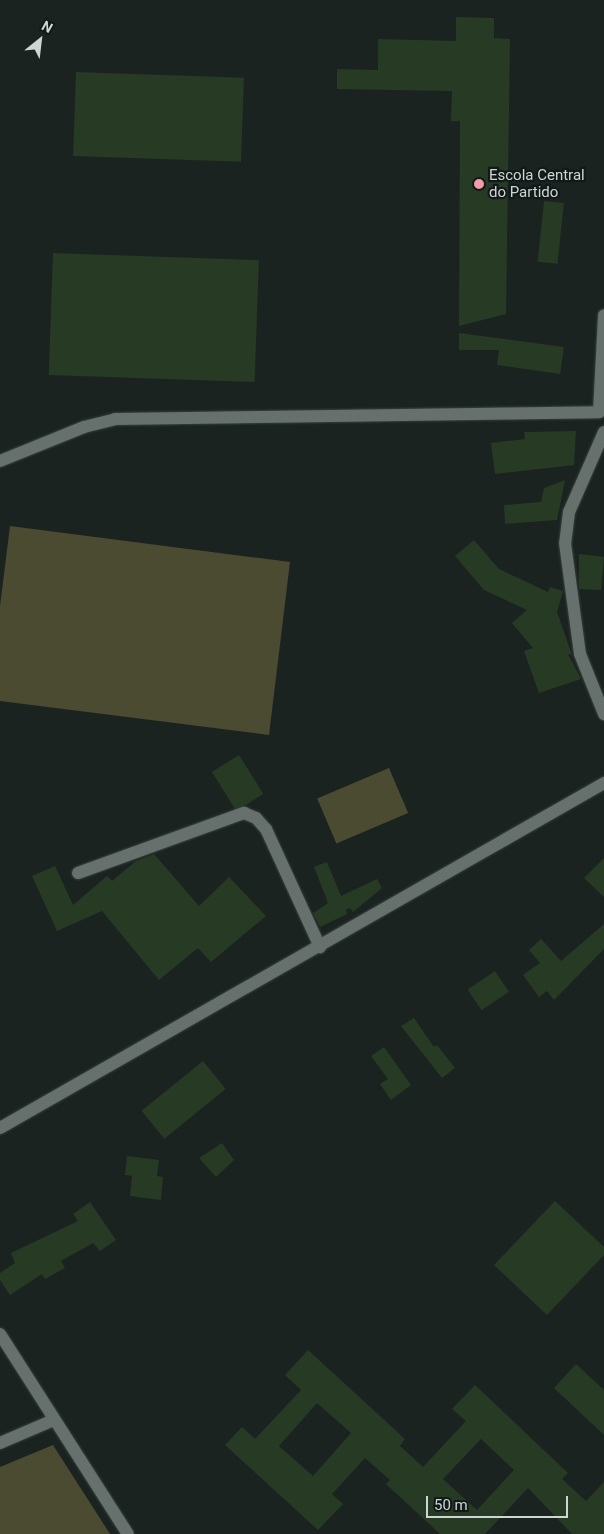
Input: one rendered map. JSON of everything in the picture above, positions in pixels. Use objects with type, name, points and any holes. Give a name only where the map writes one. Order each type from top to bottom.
[{"type":"street","points":[[0,461],[84,427],[114,419],[601,410],[604,315]]},
{"type":"street","points":[[604,432],[569,512],[565,543],[580,654],[604,714]]},
{"type":"street","points":[[0,1128],[320,947],[604,783]]},
{"type":"street","points":[[78,873],[244,813],[256,818],[266,830],[320,947]]},
{"type":"street","points":[[0,1334],[128,1534]]},
{"type":"street","points":[[0,1444],[54,1420]]},
{"type":"green space","points":[[10,526],[290,562],[269,735],[0,701],[0,606]]},
{"type":"green space","points":[[389,768],[408,813],[336,844],[317,798]]},
{"type":"green space","points":[[53,1445],[110,1534],[0,1534],[0,1467]]},
{"type":"building","name":"Escola Central do Partido","points":[[456,17],[494,18],[494,38],[510,39],[506,314],[459,326],[460,121],[451,121],[452,91],[337,89],[337,69],[378,70],[378,39],[456,41]]},
{"type":"building","points":[[76,72],[244,78],[241,162],[73,156]]},
{"type":"building","points":[[544,201],[564,203],[558,264],[538,262]]},
{"type":"building","points":[[53,253],[259,260],[255,382],[49,375]]},
{"type":"building","points":[[459,333],[564,347],[560,374],[497,365],[499,350],[459,350]]},
{"type":"building","points":[[576,431],[574,465],[495,474],[491,443],[525,439],[524,432]]},
{"type":"building","points":[[565,480],[557,520],[505,524],[504,505],[541,502],[544,488]]},
{"type":"building","points":[[474,540],[499,569],[548,592],[550,587],[563,591],[557,612],[572,655],[568,654],[581,679],[539,693],[524,651],[533,648],[512,623],[527,610],[484,590],[455,556]]},
{"type":"building","points":[[579,554],[604,557],[601,590],[579,589]]},
{"type":"building","points":[[239,755],[263,794],[236,811],[212,772]]},
{"type":"building","points":[[154,854],[199,906],[229,877],[266,916],[211,962],[198,948],[159,980],[102,911],[57,931],[32,876],[55,866],[73,905],[107,876],[112,881],[136,861]]},
{"type":"building","points":[[604,858],[604,897],[584,878]]},
{"type":"building","points":[[327,862],[341,896],[377,879],[382,888],[353,912],[350,908],[346,910],[347,914],[320,927],[313,913],[328,903],[314,867]]},
{"type":"building","points":[[604,924],[604,949],[554,1000],[547,991],[539,997],[523,975],[540,963],[529,950],[541,939],[561,961]]},
{"type":"building","points":[[495,971],[509,992],[482,1010],[468,989]]},
{"type":"building","points":[[414,1018],[434,1047],[437,1045],[455,1068],[442,1078],[401,1026]]},
{"type":"building","points":[[384,1047],[411,1085],[391,1100],[380,1084],[388,1079],[371,1056]]},
{"type":"building","points":[[203,1061],[226,1089],[164,1139],[142,1111]]},
{"type":"building","points":[[222,1143],[234,1160],[216,1177],[199,1158]]},
{"type":"building","points":[[127,1156],[159,1160],[157,1176],[163,1177],[161,1200],[130,1196],[132,1176],[125,1175]]},
{"type":"building","points":[[555,1201],[604,1247],[604,1255],[547,1315],[494,1265]]},
{"type":"building","points":[[90,1202],[116,1240],[100,1251],[93,1243],[61,1261],[65,1268],[45,1279],[42,1274],[10,1295],[0,1280],[0,1273],[15,1263],[11,1253],[78,1221],[73,1214]]},
{"type":"building","points":[[308,1350],[405,1439],[400,1446],[423,1467],[466,1421],[452,1409],[475,1385],[568,1473],[562,1479],[586,1501],[604,1482],[604,1534],[572,1534],[528,1488],[485,1534],[440,1534],[386,1484],[390,1480],[365,1458],[332,1494],[343,1504],[318,1530],[225,1445],[242,1427],[255,1439],[301,1390],[285,1375]],"holes":[[[317,1403],[351,1433],[313,1476],[279,1446]],[[481,1439],[514,1470],[477,1510],[443,1479]]]},
{"type":"building","points":[[576,1364],[604,1390],[604,1435],[554,1388]]},
{"type":"place","name":"Escola Central do Partido","points":[[479,184]]}]
